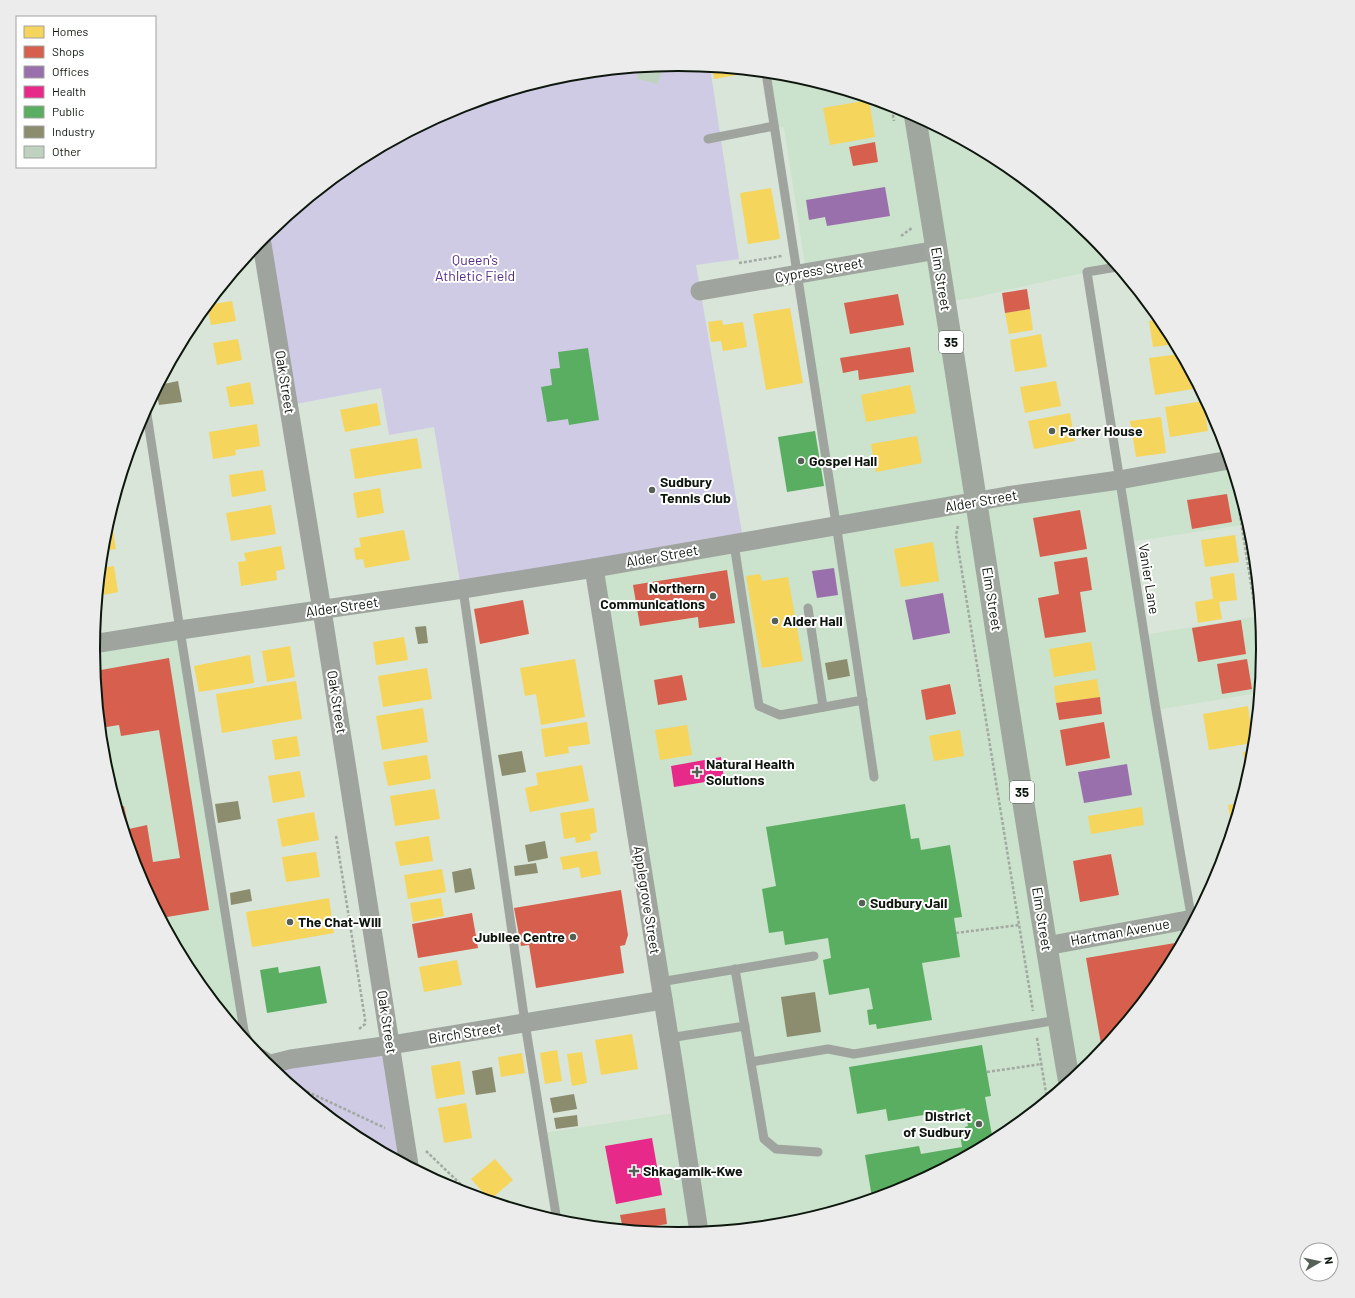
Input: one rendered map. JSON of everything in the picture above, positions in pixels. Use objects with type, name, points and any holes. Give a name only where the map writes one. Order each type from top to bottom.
[{"type":"main road","name":"Elm Street","points":[[916,123],[927,252],[966,504],[1068,1075]]},
{"type":"street","name":"Oak Street","points":[[262,247],[322,610],[391,1045],[407,1160]]},
{"type":"street","name":"Cypress Street","points":[[700,291],[927,252]]},
{"type":"street","name":"Alder Street","points":[[100,643],[594,568],[1007,496],[1119,480],[1224,461]]},
{"type":"street","name":"Applegrove Street","points":[[594,568],[698,1226]]},
{"type":"street","name":"Hartman Avenue","points":[[1046,946],[1187,921]]},
{"type":"street","name":"Birch Street","points":[[274,1063],[291,1059],[391,1045],[525,1023],[661,991]]},
{"type":"lane","points":[[767,78],[796,274],[837,526],[874,777]]},
{"type":"lane","points":[[708,139],[774,126]]},
{"type":"lane","name":"Vanier Lane","points":[[1112,268],[1087,272],[1156,710],[1191,914]]},
{"type":"lane","points":[[148,418],[244,1031]]},
{"type":"lane","points":[[734,544],[759,706],[780,715],[863,700]]},
{"type":"lane","points":[[463,589],[525,1023],[556,1214]]},
{"type":"lane","points":[[808,608],[823,707]]},
{"type":"lane","points":[[661,991],[736,969],[814,956]]},
{"type":"lane","points":[[736,969],[764,1140],[776,1149],[818,1152]]},
{"type":"lane","points":[[751,1062],[828,1049],[854,1054],[1058,1020]]},
{"type":"lane","points":[[669,1038],[745,1026]]},
{"type":"path","points":[[892,113],[895,128]]},
{"type":"path","points":[[911,220],[912,228],[927,252]]},
{"type":"path","points":[[895,237],[903,235],[912,228]]},
{"type":"path","points":[[739,263],[793,254]]},
{"type":"path","points":[[966,504],[956,535],[1046,1094]]},
{"type":"path","points":[[1241,523],[1253,595]]},
{"type":"path","points":[[336,831],[365,1018],[365,1024],[359,1029],[352,1030]]},
{"type":"path","points":[[956,933],[1019,925]]},
{"type":"path","points":[[987,1072],[1042,1064]]},
{"type":"shaded area","points":[[769,79],[827,91],[899,115],[966,148],[999,168],[1059,214],[1112,268],[972,298],[946,302],[938,247],[806,271],[784,127],[777,128]]},
{"type":"shaded area","points":[[936,252],[975,504],[1224,461],[1236,499],[1242,525],[1129,542],[1144,635],[1254,617],[1256,649],[1253,694],[1156,710],[1191,914],[1187,921],[1043,944],[1065,1078],[1029,1108],[999,1130],[966,1150],[899,1183],[827,1207],[790,1216],[715,1226],[678,1227],[640,1226],[602,1222],[557,1214],[544,1133],[682,1112],[595,567],[839,528],[798,276]]},
{"type":"shaded area","points":[[181,631],[249,1036],[219,1001],[197,970],[159,905],[143,870],[119,799],[111,762],[104,724],[100,648]]},
{"type":"shaded area","points":[[1185,925],[1158,970],[1136,1001],[1112,1030],[1070,1073],[1049,947]]},
{"type":"shaded area","points":[[265,1054],[279,1063],[274,1063]]},
{"type":"green space","name":"Queen's Athletic Field","points":[[640,72],[711,72],[739,259],[696,265],[743,539],[461,588],[434,427],[389,435],[381,388],[290,405],[265,244],[296,214],[326,190],[356,168],[389,148],[456,115],[492,102],[565,82],[602,76]]},
{"type":"green space","points":[[392,1046],[409,1161],[388,1150],[356,1130],[296,1084],[276,1065]]},
{"type":"building: Homes","points":[[713,72],[739,75],[714,79]]},
{"type":"building: Homes","points":[[861,101],[870,104],[875,137],[830,145],[823,108]]},
{"type":"building: Homes","points":[[771,188],[780,239],[748,244],[740,193]]},
{"type":"building: Homes","points":[[232,301],[236,321],[211,325],[208,312],[214,304]]},
{"type":"building: Homes","points":[[790,308],[803,383],[766,390],[753,314]]},
{"type":"building: Homes","points":[[1030,309],[1033,330],[1009,334],[1005,313]]},
{"type":"building: Homes","points":[[722,320],[723,325],[743,322],[747,347],[723,351],[721,341],[711,342],[708,322]]},
{"type":"building: Homes","points":[[1153,320],[1169,345],[1153,347],[1149,321]]},
{"type":"building: Homes","points":[[1041,334],[1047,367],[1015,372],[1010,340]]},
{"type":"building: Homes","points":[[238,339],[242,360],[217,365],[213,343]]},
{"type":"building: Homes","points":[[1175,355],[1193,389],[1155,395],[1149,358]]},
{"type":"building: Homes","points":[[1056,381],[1061,406],[1025,413],[1020,387]]},
{"type":"building: Homes","points":[[250,382],[254,404],[230,407],[226,387]]},
{"type":"building: Homes","points":[[910,385],[916,413],[866,422],[861,395]]},
{"type":"building: Homes","points":[[1200,401],[1205,413],[1208,431],[1170,437],[1165,407]]},
{"type":"building: Homes","points":[[377,403],[381,425],[345,432],[340,410]]},
{"type":"building: Homes","name":"Parker House","points":[[1070,413],[1075,441],[1034,449],[1028,421]]},
{"type":"building: Homes","points":[[1161,417],[1166,453],[1136,457],[1130,421]]},
{"type":"building: Homes","points":[[257,424],[260,446],[235,450],[236,455],[213,459],[209,432]]},
{"type":"building: Homes","points":[[917,436],[922,463],[876,472],[871,444]]},
{"type":"building: Homes","points":[[417,438],[422,468],[355,479],[350,449]]},
{"type":"building: Homes","points":[[263,470],[266,491],[232,497],[229,475]]},
{"type":"building: Homes","points":[[380,488],[384,513],[357,518],[353,493]]},
{"type":"building: Homes","points":[[271,505],[276,534],[231,541],[226,513]]},
{"type":"building: Homes","points":[[113,528],[116,549],[108,550]]},
{"type":"building: Homes","points":[[404,530],[410,560],[365,568],[363,559],[356,560],[354,548],[361,547],[359,538]]},
{"type":"building: Homes","points":[[1235,535],[1239,562],[1205,567],[1201,540]]},
{"type":"building: Homes","points":[[933,542],[939,581],[901,587],[894,549]]},
{"type":"building: Homes","points":[[281,546],[285,569],[276,571],[277,580],[241,586],[238,562],[246,561],[244,553]]},
{"type":"building: Homes","points":[[114,566],[118,592],[102,595],[104,574],[105,567]]},
{"type":"building: Homes","points":[[1234,573],[1237,600],[1219,602],[1222,619],[1198,623],[1195,602],[1213,599],[1210,577]]},
{"type":"building: Homes","name":"Alder Hall","points":[[760,574],[762,581],[788,577],[803,661],[762,668],[746,576]]},
{"type":"building: Homes","points":[[404,637],[408,660],[376,665],[373,642]]},
{"type":"building: Homes","points":[[1091,642],[1096,670],[1054,677],[1049,649]]},
{"type":"building: Homes","points":[[290,646],[295,677],[267,682],[262,651]]},
{"type":"building: Homes","points":[[250,655],[254,683],[199,692],[194,666]]},
{"type":"building: Homes","points":[[575,659],[585,717],[541,725],[536,694],[525,696],[520,668]]},
{"type":"building: Homes","points":[[427,668],[432,699],[383,707],[378,676]]},
{"type":"building: Homes","points":[[1097,679],[1100,697],[1056,703],[1054,686]]},
{"type":"building: Homes","points":[[296,681],[302,719],[222,733],[216,694]]},
{"type":"building: Homes","points":[[1248,706],[1251,726],[1247,744],[1209,750],[1203,714]]},
{"type":"building: Homes","points":[[423,708],[428,742],[382,750],[376,716]]},
{"type":"building: Homes","points":[[587,722],[590,744],[568,747],[569,753],[545,757],[541,729]]},
{"type":"building: Homes","points":[[687,725],[692,755],[660,760],[655,730]]},
{"type":"building: Homes","points":[[960,730],[964,756],[934,761],[929,736]]},
{"type":"building: Homes","points":[[297,736],[300,756],[275,760],[272,740]]},
{"type":"building: Homes","points":[[1243,752],[1246,752],[1244,760]]},
{"type":"building: Homes","points":[[427,755],[431,779],[388,786],[383,762]]},
{"type":"building: Homes","points":[[582,765],[589,801],[530,812],[525,788],[538,785],[536,773]]},
{"type":"building: Homes","points":[[300,771],[305,797],[273,803],[268,776]]},
{"type":"building: Homes","points":[[435,789],[440,819],[395,826],[390,796]]},
{"type":"building: Homes","points":[[1235,804],[1230,818],[1228,805]]},
{"type":"building: Homes","points":[[1142,807],[1144,825],[1091,834],[1088,816]]},
{"type":"building: Homes","points":[[594,808],[597,832],[590,834],[591,840],[576,843],[575,837],[564,839],[560,813]]},
{"type":"building: Homes","points":[[314,812],[319,840],[282,847],[277,819]]},
{"type":"building: Homes","points":[[429,836],[433,861],[400,866],[395,842]]},
{"type":"building: Homes","points":[[597,851],[601,874],[581,878],[579,867],[563,870],[560,857]]},
{"type":"building: Homes","points":[[316,852],[320,877],[286,882],[282,857]]},
{"type":"building: Homes","points":[[442,869],[446,892],[408,899],[404,875]]},
{"type":"building: Homes","name":"The Chat-Will","points":[[329,898],[334,933],[252,947],[246,912]]},
{"type":"building: Homes","points":[[441,898],[444,916],[413,922],[410,903]]},
{"type":"building: Homes","points":[[457,960],[462,985],[424,992],[419,967]]},
{"type":"building: Homes","points":[[632,1034],[638,1069],[601,1075],[595,1040]]},
{"type":"building: Homes","points":[[557,1050],[562,1081],[545,1084],[540,1053]]},
{"type":"building: Homes","points":[[582,1052],[587,1083],[572,1086],[567,1054]]},
{"type":"building: Homes","points":[[522,1053],[525,1073],[501,1077],[498,1057]]},
{"type":"building: Homes","points":[[460,1061],[465,1094],[436,1099],[431,1066]]},
{"type":"building: Homes","points":[[466,1103],[472,1138],[444,1143],[438,1108]]},
{"type":"building: Homes","points":[[495,1159],[513,1180],[494,1197],[484,1193],[471,1179]]},
{"type":"building: Shops","points":[[875,142],[878,162],[853,166],[849,147]]},
{"type":"building: Shops","points":[[1027,289],[1030,309],[1005,313],[1002,293]]},
{"type":"building: Shops","points":[[898,294],[904,325],[850,334],[844,303]]},
{"type":"building: Shops","points":[[910,347],[914,372],[859,380],[858,370],[843,373],[840,358]]},
{"type":"building: Shops","points":[[1227,494],[1232,522],[1192,529],[1187,500]]},
{"type":"building: Shops","points":[[1080,510],[1087,549],[1040,557],[1033,518]]},
{"type":"building: Shops","points":[[1087,557],[1092,590],[1080,592],[1086,632],[1045,638],[1038,598],[1059,594],[1054,562]]},
{"type":"building: Shops","points":[[727,570],[735,623],[699,628],[698,617],[640,626],[633,585]]},
{"type":"building: Shops","points":[[523,600],[529,634],[480,644],[474,609]]},
{"type":"building: Shops","points":[[1241,620],[1246,654],[1198,662],[1192,628]]},
{"type":"building: Shops","points":[[169,658],[209,910],[166,917],[143,870],[121,806],[124,806],[129,829],[147,825],[153,862],[180,858],[159,730],[121,736],[119,725],[105,727],[101,670]]},
{"type":"building: Shops","points":[[1247,659],[1252,689],[1222,694],[1217,664]]},
{"type":"building: Shops","points":[[682,675],[687,700],[658,705],[654,680]]},
{"type":"building: Shops","points":[[950,684],[956,714],[926,720],[921,690]]},
{"type":"building: Shops","points":[[1100,697],[1102,714],[1059,720],[1056,703]]},
{"type":"building: Shops","points":[[1104,722],[1110,758],[1066,766],[1060,730]]},
{"type":"building: Shops","points":[[1111,854],[1119,895],[1080,902],[1073,861]]},
{"type":"building: Shops","name":"Jubilee Centre","points":[[621,890],[628,935],[625,945],[620,946],[624,973],[536,988],[529,945],[521,946],[514,908]]},
{"type":"building: Shops","points":[[472,913],[478,948],[418,958],[412,924]]},
{"type":"building: Shops","points":[[1175,943],[1136,1001],[1101,1042],[1086,958]]},
{"type":"building: Shops","points":[[665,1208],[667,1224],[654,1226],[622,1224],[620,1215]]},
{"type":"building: Offices","points":[[885,187],[890,216],[827,226],[825,217],[809,220],[806,200]]},
{"type":"building: Offices","points":[[834,568],[838,595],[817,598],[812,571]]},
{"type":"building: Offices","points":[[943,593],[950,633],[913,640],[905,600]]},
{"type":"building: Offices","points":[[1127,764],[1132,795],[1084,803],[1078,772]]},
{"type":"building: Health","name":"Natural Health Solutions","points":[[721,757],[724,779],[674,787],[671,766]]},
{"type":"building: Health","name":"Shkagamik-Kwe","points":[[652,1138],[662,1195],[616,1204],[605,1146]]},
{"type":"building: Public","points":[[588,348],[599,420],[569,425],[568,419],[547,422],[541,387],[552,385],[550,369],[560,368],[558,352]]},
{"type":"building: Public","name":"Gospel Hall","points":[[815,431],[824,486],[787,492],[778,437]]},
{"type":"building: Public","name":"Sudbury Jail","points":[[905,804],[911,839],[919,838],[921,850],[950,845],[962,917],[954,918],[960,957],[922,963],[932,1020],[877,1029],[876,1024],[869,1025],[867,1010],[873,1009],[869,988],[829,995],[823,960],[831,958],[828,938],[785,945],[783,931],[769,933],[762,889],[776,886],[766,827]]},
{"type":"building: Public","points":[[320,966],[327,1003],[267,1013],[260,970],[278,967],[279,973]]},
{"type":"building: Public","name":"District of Sudbury","points":[[982,1045],[991,1096],[985,1097],[992,1134],[933,1167],[899,1183],[871,1193],[865,1155],[919,1146],[921,1154],[962,1147],[960,1134],[966,1133],[965,1127],[968,1126],[965,1108],[888,1121],[886,1109],[857,1114],[849,1067]]},
{"type":"building: Industry","points":[[178,381],[182,402],[159,405],[157,396],[164,384]]},
{"type":"building: Industry","points":[[426,626],[428,643],[418,644],[415,627]]},
{"type":"building: Industry","points":[[847,659],[850,676],[828,680],[825,663]]},
{"type":"building: Industry","points":[[522,751],[526,772],[502,776],[498,755]]},
{"type":"building: Industry","points":[[238,801],[241,819],[218,823],[215,804]]},
{"type":"building: Industry","points":[[545,841],[548,858],[528,862],[525,845]]},
{"type":"building: Industry","points":[[536,863],[538,873],[515,876],[514,866]]},
{"type":"building: Industry","points":[[471,868],[475,889],[455,893],[452,872]]},
{"type":"building: Industry","points":[[250,889],[252,901],[231,905],[230,893]]},
{"type":"building: Industry","points":[[815,992],[821,1032],[787,1037],[781,997]]},
{"type":"building: Industry","points":[[492,1067],[496,1092],[476,1095],[472,1071]]},
{"type":"building: Industry","points":[[574,1094],[577,1109],[553,1113],[550,1098]]},
{"type":"building: Industry","points":[[577,1115],[578,1126],[556,1129],[554,1118]]},
{"type":"building: Other","points":[[662,71],[658,84],[637,79],[639,72]]},
{"type":"place","name":"Parker House","points":[[1052,431]]},
{"type":"place","name":"Gospel Hall","points":[[801,461]]},
{"type":"place","name":"Sudbury Tennis Club","points":[[652,490]]},
{"type":"place","name":"Northern Communications","points":[[713,596]]},
{"type":"place","name":"Alder Hall","points":[[775,621]]},
{"type":"place","name":"Natural Health Solutions","points":[[697,772]]},
{"type":"place","name":"Sudbury Jail","points":[[862,903]]},
{"type":"place","name":"The Chat-Will","points":[[290,922]]},
{"type":"place","name":"Jubilee Centre","points":[[573,937]]},
{"type":"place","name":"District of Sudbury","points":[[979,1124]]},
{"type":"place","name":"Shkagamik-Kwe","points":[[634,1171]]}]
